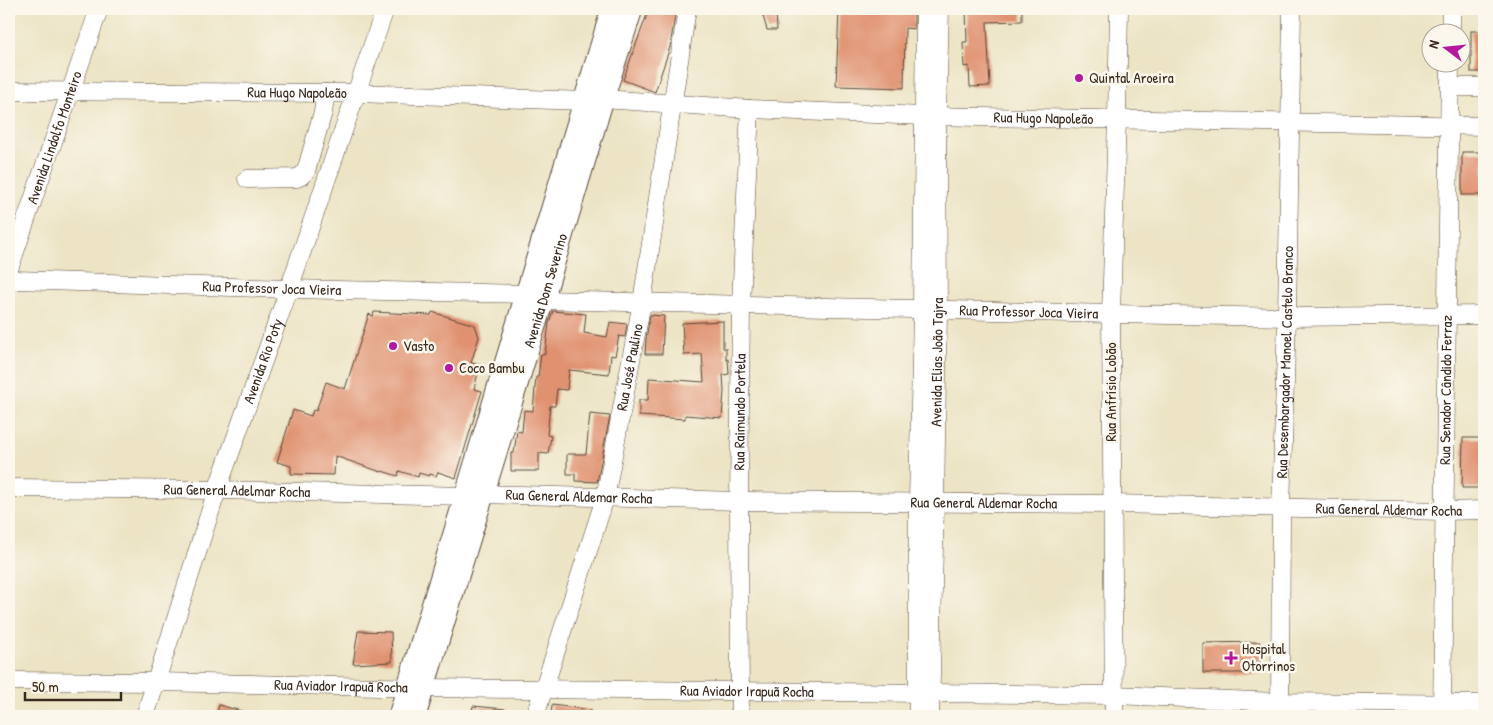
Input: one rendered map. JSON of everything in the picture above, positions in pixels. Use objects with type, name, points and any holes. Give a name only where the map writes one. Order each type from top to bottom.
[{"type":"main road","name":"Avenida Dom Severino","points":[[399,716],[416,687],[535,297],[593,100],[612,9]]},
{"type":"main road","name":"Avenida Dom Severino","points":[[593,100],[632,9]]},
{"type":"main road","name":"Avenida Dom Severino","points":[[415,716],[416,687]]},
{"type":"street","name":"Avenida Lindolfo Monteiro","points":[[11,274],[99,9]]},
{"type":"street","name":"Avenida Rio Poty","points":[[145,716],[216,490],[289,289],[384,9]]},
{"type":"street","name":"Rua José Paulino","points":[[535,716],[605,498],[642,302],[687,9]]},
{"type":"street","name":"Avenida Elias João Tajra","points":[[918,716],[924,693],[935,503],[930,309],[930,116],[925,9]]},
{"type":"street","name":"Avenida Elias João Tajra","points":[[930,116],[940,9]]},
{"type":"street","name":"Rua Anfrísio Lobão","points":[[1114,716],[1111,314],[1118,118],[1119,9]]},
{"type":"street","name":"Rua Desembargador Manoel Castelo Branco","points":[[1280,709],[1281,508],[1287,317],[1292,9]]},
{"type":"street","points":[[1450,22],[1451,9]]},
{"type":"street","name":"Rua Senador Cândido Ferraz","points":[[1442,710],[1450,72]]},
{"type":"street","points":[[1450,87],[1484,87]]},
{"type":"street","name":"Rua Hugo Napoleão","points":[[9,91],[356,93],[593,100],[750,109],[930,116],[1484,126]]},
{"type":"street","points":[[247,179],[297,178],[301,176],[306,170],[326,93]]},
{"type":"street","name":"Rua Raimundo Portela","points":[[740,716],[739,501],[741,304],[750,109]]},
{"type":"street","name":"Rua Professor Joca Vieira","points":[[11,274],[289,289],[642,302],[1287,317],[1484,315]]},
{"type":"street","name":"Avenida Elias João Tajra","points":[[930,309],[918,503],[924,693],[930,716]]},
{"type":"street","name":"Rua General Adelmar Rocha","points":[[9,488],[474,495]]},
{"type":"street","name":"Rua General Aldemar Rocha","points":[[474,495],[739,501],[1112,504],[1445,511],[1484,510]]},
{"type":"street","name":"Rua Aviador Irapuã Rocha","points":[[9,681],[1114,695],[1280,709],[1442,710],[1484,704]]},
{"type":"building","points":[[649,9],[676,9],[670,47],[655,92],[623,80]]},
{"type":"building","points":[[761,9],[776,9],[777,30],[767,30]]},
{"type":"building","points":[[839,9],[914,9],[914,29],[905,28],[904,88],[836,86]]},
{"type":"building","points":[[966,9],[1022,9],[1022,21],[987,22],[990,86],[970,87],[969,66],[964,67],[963,42],[967,42]]},
{"type":"building","points":[[1471,31],[1484,31],[1484,72],[1471,72]]},
{"type":"building","points":[[1462,152],[1484,152],[1484,195],[1462,195]]},
{"type":"building","points":[[553,311],[586,314],[584,333],[607,337],[610,322],[627,324],[625,337],[619,336],[615,356],[611,355],[609,374],[569,370],[567,390],[557,389],[555,406],[550,406],[547,435],[551,436],[548,454],[539,453],[539,471],[511,471],[511,453],[514,453],[517,431],[522,432],[524,410],[533,411],[536,377],[538,377],[541,354],[545,354],[549,323]]},
{"type":"building","points":[[374,312],[431,315],[432,312],[475,325],[479,337],[471,363],[480,365],[474,389],[482,391],[456,478],[438,472],[436,476],[419,473],[418,477],[399,471],[398,476],[335,456],[334,475],[291,474],[291,466],[277,462],[293,410],[311,416],[313,410],[316,411],[326,382],[345,389],[369,314],[373,316]]},
{"type":"building","points":[[650,315],[664,316],[662,354],[645,354]]},
{"type":"building","points":[[723,321],[723,348],[726,348],[729,374],[723,375],[722,418],[685,415],[685,419],[639,416],[639,400],[648,400],[649,378],[704,382],[702,354],[684,355],[682,323]]},
{"type":"building","points":[[590,414],[610,416],[597,482],[575,481],[575,474],[567,474],[567,454],[586,454]]},
{"type":"building","points":[[1463,438],[1484,438],[1484,488],[1462,488]]},
{"type":"building","points":[[358,631],[391,632],[392,662],[353,664]]},
{"type":"building","name":"Hospital Otorrinos","points":[[1260,642],[1260,673],[1203,673],[1203,643]]},
{"type":"building","points":[[219,705],[249,713],[249,716],[216,716]]},
{"type":"building","points":[[552,705],[591,710],[590,716],[551,716]]},
{"type":"building","points":[[473,706],[505,709],[504,716],[471,716]]},
{"type":"place","name":"Quintal Aroeira","points":[[1079,78]]},
{"type":"place","name":"Vasto","points":[[393,346]]},
{"type":"place","name":"Coco Bambu","points":[[449,368]]},
{"type":"place","name":"Hospital Otorrinos","points":[[1231,658]]}]
